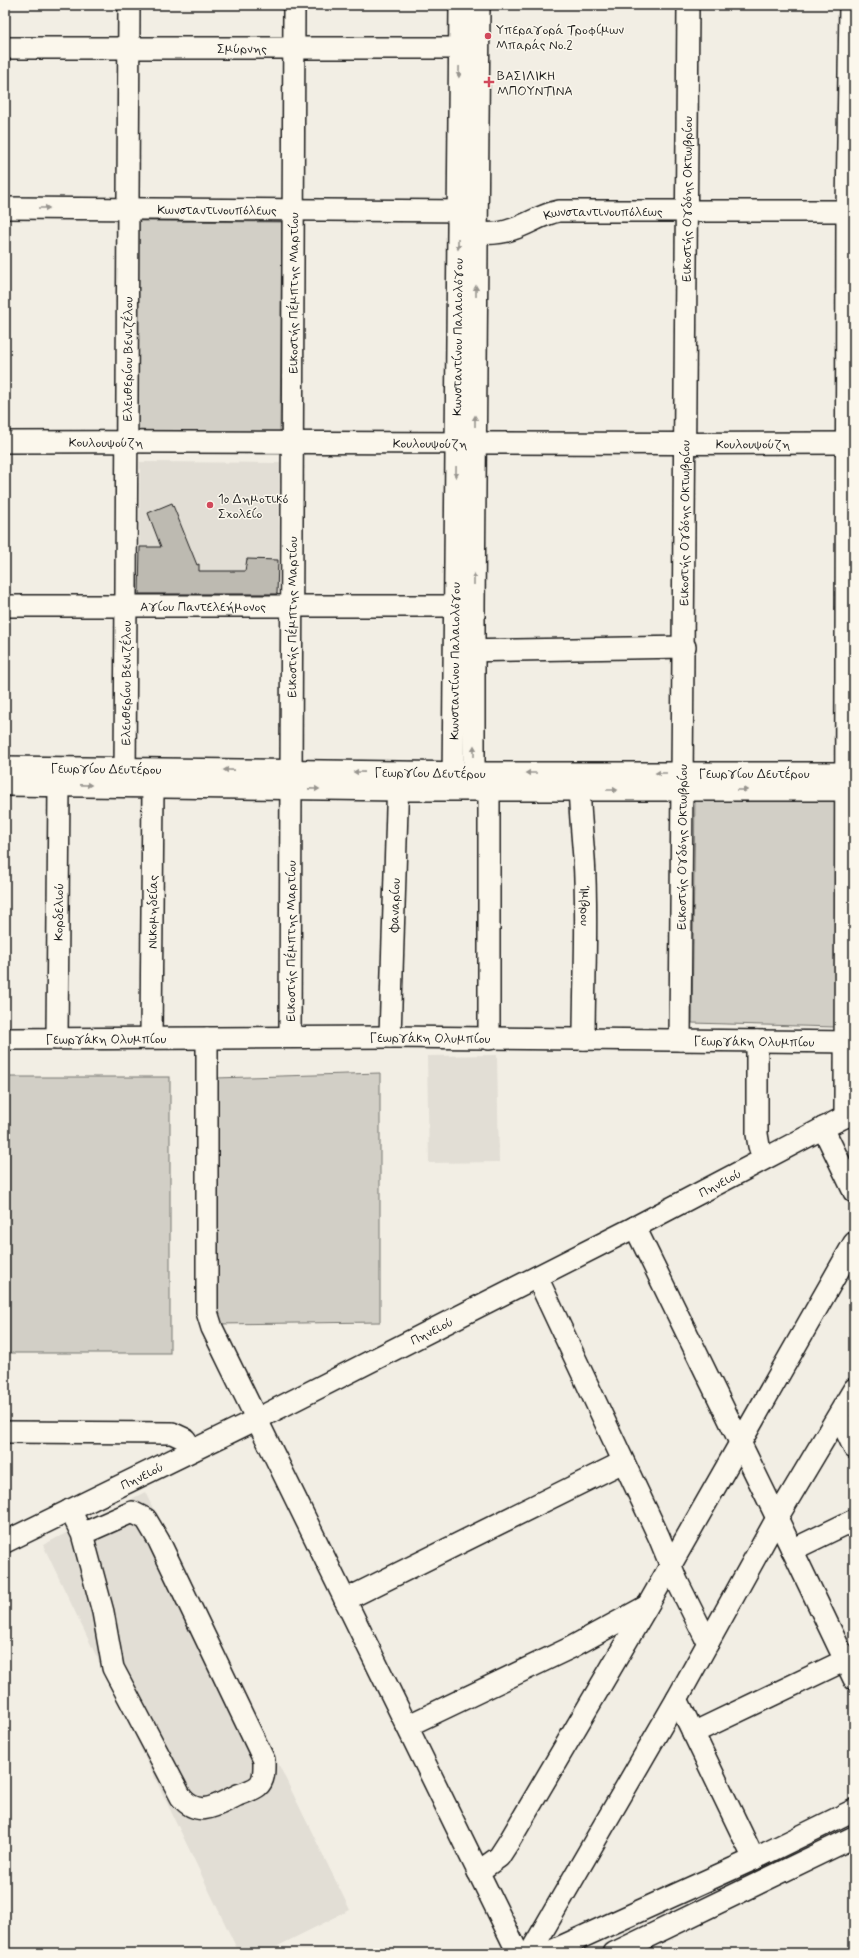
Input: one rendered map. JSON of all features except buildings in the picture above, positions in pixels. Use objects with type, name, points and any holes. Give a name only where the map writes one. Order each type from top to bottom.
[{"type":"street","name":"Ελευθερίου Βενιζέλου","points":[[126,777],[129,5]]},
{"type":"street","name":"Εικοστής Πέμπτης Μαρτίου","points":[[290,1037],[294,5]]},
{"type":"street","name":"Κωνσταντίνου Παλαιολόγου","points":[[460,5],[469,48]]},
{"type":"street","name":"Κωνσταντίνου Παλαιολόγου","points":[[453,781],[464,651],[469,48],[479,5]]},
{"type":"street","name":"Εικοστής Ογδόης Οκτωβρίου","points":[[680,1040],[686,445],[688,5]]},
{"type":"street","points":[[850,5],[850,1114]]},
{"type":"street","name":"Σμύρνης","points":[[5,48],[469,48]]},
{"type":"street","name":"Κωνσταντινουπόλεως","points":[[5,208],[467,211]]},
{"type":"street","name":"Κωνσταντίνου Παλαιολόγου","points":[[466,443],[476,233],[467,211]]},
{"type":"street","name":"Κωνσταντινουπόλεως","points":[[476,233],[504,232],[543,215],[559,211],[851,211]]},
{"type":"street","name":"Κουλουψούζη","points":[[5,442],[293,442],[686,445],[850,443]]},
{"type":"street","name":"Αγίου Παντελεήμονος","points":[[5,606],[464,606]]},
{"type":"street","points":[[464,651],[684,647]]},
{"type":"street","name":"Κωνσταντίνου Παλαιολόγου","points":[[464,651],[482,781],[490,1039]]},
{"type":"street","name":"Γεωργίου Δευτέρου","points":[[5,767],[126,777],[291,780],[683,782],[850,781]]},
{"type":"street","name":"Γεωργίου Δευτέρου","points":[[5,785],[59,785],[126,777],[153,786],[291,780]]},
{"type":"street","name":"Φαναρίου","points":[[390,1037],[398,781]]},
{"type":"street","name":"Ίμβρου","points":[[579,781],[584,904],[584,1039]]},
{"type":"street","name":"Κορδελιού","points":[[57,1039],[59,785]]},
{"type":"street","name":"Νικομηδείας","points":[[151,1038],[153,786]]},
{"type":"street","name":"Γεωργάκη Ολυμπίου","points":[[5,1039],[390,1037],[850,1042]]},
{"type":"street","points":[[207,1038],[207,1312],[212,1328],[518,1953]]},
{"type":"street","points":[[757,1041],[757,1134],[763,1159]]},
{"type":"street","name":"Πηνειού","points":[[5,1542],[257,1419],[634,1227],[850,1114]]},
{"type":"street","points":[[823,1128],[854,1192]]},
{"type":"street","points":[[634,1227],[741,1442],[792,1550],[849,1658],[854,1679]]},
{"type":"street","points":[[478,1872],[499,1858],[648,1605],[854,1242]]},
{"type":"street","points":[[537,1276],[671,1564],[677,1581],[708,1643]]},
{"type":"street","points":[[530,1953],[778,1518],[854,1389]]},
{"type":"street","points":[[839,1416],[854,1448]]},
{"type":"street","points":[[5,1432],[172,1433],[185,1439],[193,1450]]},
{"type":"street","points":[[345,1600],[623,1462]]},
{"type":"street","points":[[70,1510],[82,1534],[103,1612],[113,1668],[181,1797],[188,1806],[192,1808],[210,1809],[258,1786],[264,1776],[264,1760],[159,1541],[146,1519],[132,1512],[82,1534]]},
{"type":"street","points":[[792,1550],[854,1520]]},
{"type":"street","points":[[407,1726],[570,1648],[648,1605]]},
{"type":"street","points":[[693,1733],[849,1658]]},
{"type":"street","points":[[676,1699],[754,1859]]},
{"type":"street","points":[[547,1953],[754,1859],[854,1810]]},
{"type":"street","points":[[614,1953],[854,1837]]},
{"type":"shaded area","points":[[138,221],[282,222],[280,434],[136,432]]},
{"type":"shaded area","name":"1o Δημοτικό Σχολείο","points":[[140,462],[280,463],[279,597],[139,595]]},
{"type":"shaded area","points":[[695,798],[836,798],[835,1027],[692,1023]]},
{"type":"shaded area","points":[[497,1055],[499,1162],[429,1163],[427,1056]]},
{"type":"shaded area","points":[[380,1073],[380,1322],[217,1324],[216,1078]]},
{"type":"shaded area","points":[[5,1077],[170,1077],[170,1353],[5,1353]]},
{"type":"shaded area","points":[[145,1492],[350,1910],[264,1953],[239,1953],[43,1545]]},
{"type":"place","name":"Υπεραγορά Τροφίμων Μπαράς Νο.2","points":[[488,36]]},
{"type":"place","name":"ΒΑΣΙΛΙΚΗ ΜΠΟΥΝΤΙΝΑ","points":[[489,82]]},
{"type":"place","name":"1o Δημοτικό Σχολείο","points":[[210,505]]}]
